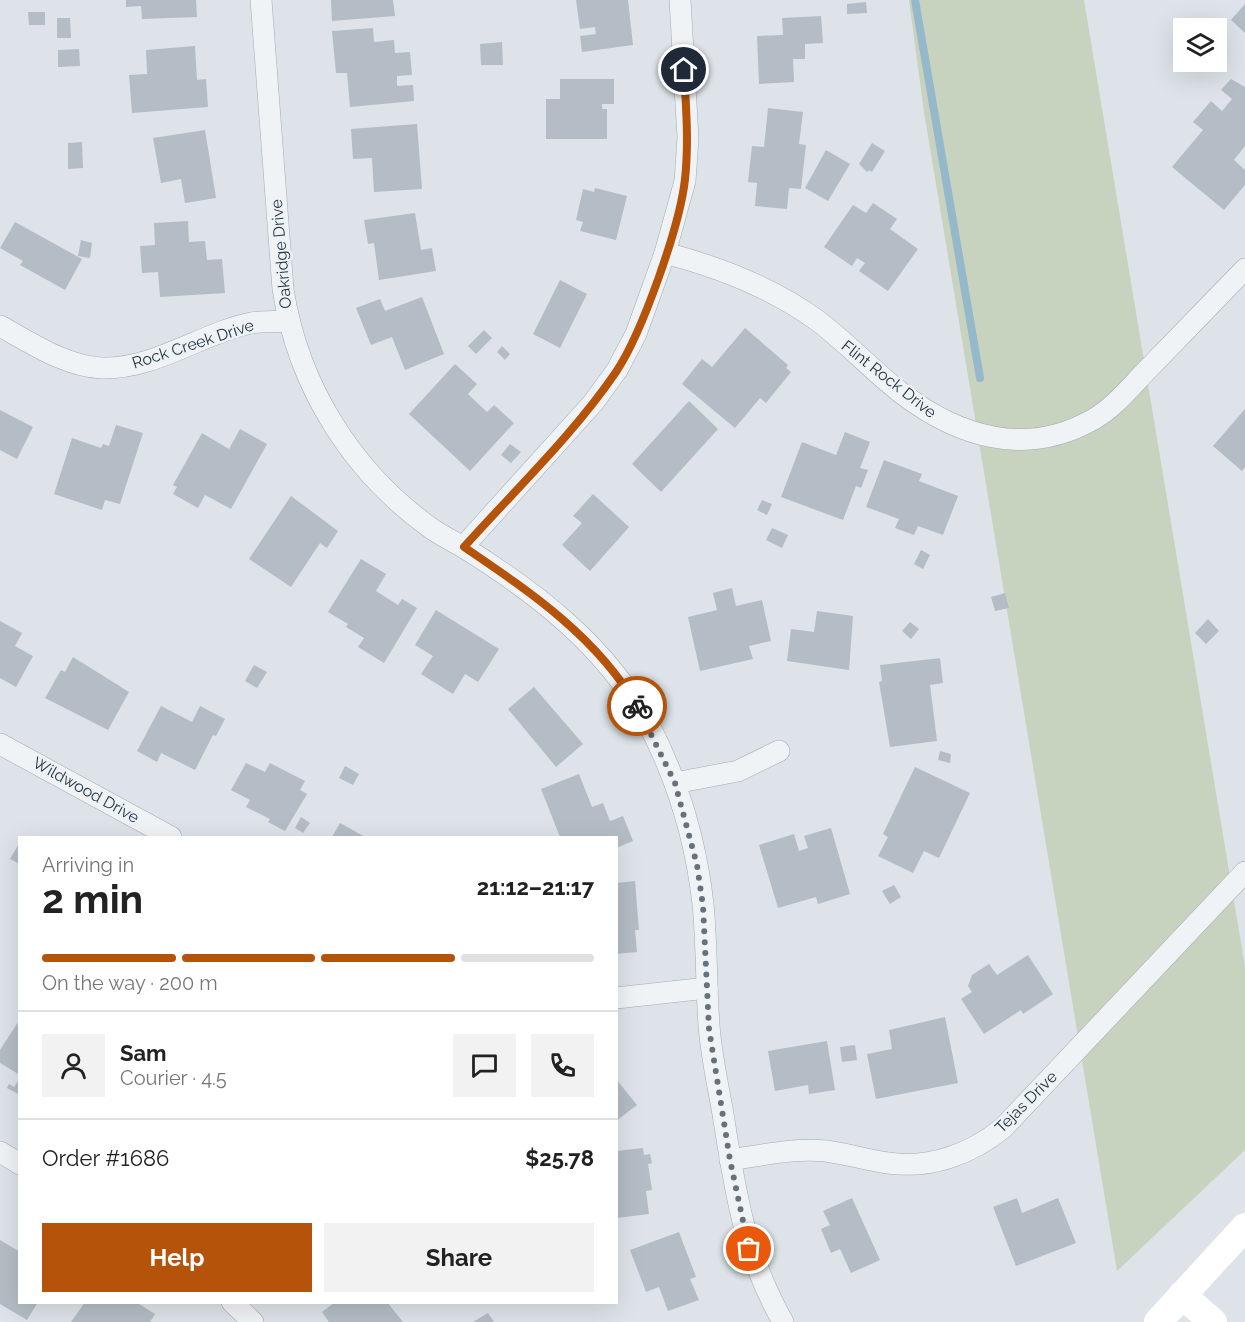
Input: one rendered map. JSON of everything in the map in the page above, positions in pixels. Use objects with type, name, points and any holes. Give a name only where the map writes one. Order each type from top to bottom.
[{"type":"main road","points":[[1163,1320],[1182,1294],[1245,1227]]},
{"type":"main road","points":[[1182,1294],[1213,1322]]},
{"type":"street","name":"Oakridge Drive","points":[[261,0],[283,289],[288,321],[299,360],[316,398],[337,432],[375,480],[403,506],[433,530],[464,547],[538,598],[600,656],[627,689],[649,726],[675,783],[697,865],[703,906],[709,1029],[743,1229],[756,1268],[783,1322]]},
{"type":"street","points":[[464,547],[593,403],[617,370],[636,334],[681,202],[688,138],[680,0]]},
{"type":"street","name":"Flint Rock Drive","points":[[665,253],[704,263],[760,286],[818,321],[901,393],[940,419],[1002,441],[1036,439],[1065,432],[1103,412],[1245,269]]},
{"type":"street","name":"Rock Creek Drive","points":[[0,326],[54,355],[101,368],[131,365],[158,358],[250,323],[288,321]]},
{"type":"street","name":"Wildwood Drive","points":[[0,744],[169,836]]},
{"type":"street","points":[[675,783],[738,771],[779,751]]},
{"type":"street","name":"Tejas Drive","points":[[730,1160],[791,1150],[825,1151],[891,1164],[927,1163],[957,1156],[985,1142],[1003,1128],[1245,872]]},
{"type":"street","points":[[618,998],[707,988]]},
{"type":"street","points":[[0,1152],[18,1163]]},
{"type":"street","points":[[234,1304],[253,1322]]},
{"type":"green space","points":[[909,0],[1084,0],[1245,967],[1245,1150],[1117,1271],[924,112]]},
{"type":"building","points":[[126,0],[196,0],[197,17],[142,19],[141,6],[126,7]]},
{"type":"building","points":[[331,0],[393,0],[395,16],[332,21]]},
{"type":"building","points":[[576,0],[628,0],[633,45],[582,52],[580,36],[596,34],[595,27],[580,29]]},
{"type":"building","points":[[866,2],[867,13],[847,14],[847,4]]},
{"type":"building","points":[[1245,4],[1245,33],[1231,20]]},
{"type":"building","points":[[28,12],[45,12],[45,25],[29,25]]},
{"type":"building","points":[[821,16],[823,43],[805,44],[805,59],[793,59],[794,82],[759,84],[757,36],[783,35],[782,18]]},
{"type":"building","points":[[57,18],[70,18],[71,38],[57,38]]},
{"type":"building","points":[[373,28],[374,42],[394,40],[395,53],[410,52],[412,75],[397,76],[397,86],[413,85],[414,101],[350,107],[347,73],[336,73],[332,31]]},
{"type":"building","points":[[502,42],[503,65],[481,65],[480,44]]},
{"type":"building","points":[[195,46],[197,80],[206,79],[208,107],[132,113],[129,75],[147,74],[146,50]]},
{"type":"building","points":[[79,49],[80,66],[58,67],[58,50]]},
{"type":"building","points":[[560,79],[614,79],[614,104],[602,104],[602,109],[607,109],[607,139],[546,139],[546,99],[560,99]]},
{"type":"building","points":[[1231,79],[1245,87],[1245,146],[1234,160],[1245,170],[1245,185],[1224,210],[1172,167],[1203,130],[1193,122],[1211,101],[1222,111],[1232,99],[1221,90]]},
{"type":"building","points":[[768,108],[803,112],[799,144],[806,145],[801,189],[789,188],[787,209],[755,206],[757,183],[748,182],[752,146],[764,147]]},
{"type":"building","points":[[417,124],[422,189],[374,192],[372,158],[353,159],[351,129]]},
{"type":"building","points":[[205,130],[216,198],[185,203],[181,179],[161,183],[153,138]]},
{"type":"building","points":[[82,142],[83,168],[68,169],[68,143]]},
{"type":"building","points":[[872,143],[885,151],[872,172],[869,170],[867,172],[859,164]]},
{"type":"building","points":[[826,150],[850,164],[828,201],[805,188]]},
{"type":"building","points":[[595,188],[627,196],[616,240],[580,231],[583,222],[576,220],[583,189],[594,192]]},
{"type":"building","points":[[873,203],[897,219],[890,229],[918,249],[888,291],[859,271],[865,263],[857,258],[852,266],[824,247],[853,205],[866,213]]},
{"type":"building","points":[[415,213],[421,250],[432,248],[436,271],[379,280],[374,243],[368,244],[364,220]]},
{"type":"building","points":[[188,221],[189,242],[205,241],[207,260],[222,259],[225,293],[160,297],[158,272],[142,273],[140,246],[155,245],[154,223]]},
{"type":"building","points":[[15,222],[82,259],[65,290],[20,265],[23,261],[0,248]]},
{"type":"building","points":[[81,240],[92,243],[90,258],[78,256]]},
{"type":"building","points":[[560,280],[587,294],[560,348],[533,334]]},
{"type":"building","points":[[422,297],[444,354],[405,370],[392,337],[371,345],[356,308],[380,299],[385,311]]},
{"type":"building","points":[[745,328],[788,365],[786,368],[791,372],[766,403],[760,398],[735,428],[682,384],[702,359],[712,367]]},
{"type":"building","points":[[484,330],[492,338],[476,354],[468,346]]},
{"type":"building","points":[[502,346],[510,354],[505,360],[497,352]]},
{"type":"building","points":[[455,364],[477,384],[468,394],[487,412],[494,405],[514,423],[470,471],[409,414]]},
{"type":"building","points":[[689,401],[718,429],[661,492],[632,464]]},
{"type":"building","points":[[1245,409],[1245,467],[1242,471],[1213,446]]},
{"type":"building","points":[[0,410],[33,427],[17,459],[0,450]]},
{"type":"building","points":[[116,425],[143,433],[120,504],[105,500],[102,510],[54,494],[72,438],[101,448],[103,444],[109,446]]},
{"type":"building","points":[[240,429],[267,444],[231,509],[205,495],[198,508],[173,494],[177,487],[173,485],[202,433],[229,449]]},
{"type":"building","points":[[845,432],[870,442],[860,468],[868,470],[861,488],[856,486],[843,520],[781,497],[802,442],[836,455]]},
{"type":"building","points":[[510,444],[521,452],[511,463],[501,455]]},
{"type":"building","points":[[884,460],[922,474],[919,481],[958,496],[943,535],[918,526],[914,535],[895,528],[899,519],[866,507]]},
{"type":"building","points":[[593,494],[629,527],[590,571],[562,545],[582,523],[573,516]]},
{"type":"building","points":[[291,496],[338,531],[327,548],[320,543],[291,587],[249,559]]},
{"type":"building","points":[[762,500],[772,504],[767,515],[757,510]]},
{"type":"building","points":[[772,528],[788,535],[782,548],[766,540]]},
{"type":"building","points":[[921,550],[930,555],[923,569],[914,564]]},
{"type":"building","points":[[361,559],[386,574],[376,591],[398,605],[402,599],[417,608],[384,663],[358,647],[364,638],[346,627],[348,624],[328,612]]},
{"type":"building","points":[[732,588],[736,606],[762,600],[771,641],[749,646],[753,659],[700,671],[688,617],[717,610],[713,593]]},
{"type":"building","points":[[1005,593],[1009,608],[995,611],[991,597]]},
{"type":"building","points":[[436,610],[499,649],[478,682],[465,674],[453,694],[421,674],[433,656],[415,645]]},
{"type":"building","points":[[817,611],[853,616],[849,670],[787,661],[791,629],[814,632]]},
{"type":"building","points":[[1208,619],[1219,631],[1206,644],[1195,633]]},
{"type":"building","points":[[0,621],[22,633],[15,646],[33,656],[16,687],[0,678]]},
{"type":"building","points":[[910,622],[919,629],[911,639],[902,631]]},
{"type":"building","points":[[73,657],[129,692],[108,730],[45,698],[61,670],[65,672]]},
{"type":"building","points":[[940,658],[943,683],[930,685],[937,741],[890,747],[879,682],[882,681],[880,665]]},
{"type":"building","points":[[254,665],[267,672],[257,688],[245,681]]},
{"type":"building","points":[[534,687],[583,744],[556,767],[508,709]]},
{"type":"building","points":[[161,706],[192,722],[200,706],[225,719],[216,736],[213,735],[195,770],[161,753],[157,762],[137,751]]},
{"type":"building","points":[[940,751],[951,754],[950,763],[938,760]]},
{"type":"building","points":[[246,763],[265,772],[270,763],[305,781],[300,790],[307,794],[285,831],[268,822],[270,819],[246,807],[250,800],[231,790]]},
{"type":"building","points":[[345,766],[359,774],[353,785],[339,778]]},
{"type":"building","points":[[915,767],[970,793],[939,858],[924,851],[913,873],[878,856],[888,837],[883,834]]},
{"type":"building","points":[[579,774],[592,807],[603,803],[610,821],[623,816],[633,841],[618,847],[618,836],[560,836],[541,789]]},
{"type":"building","points":[[301,817],[310,823],[303,833],[295,828]]},
{"type":"building","points":[[340,823],[363,836],[333,836]]},
{"type":"building","points":[[831,828],[850,894],[818,904],[816,897],[778,908],[759,845],[794,834],[799,851],[808,848],[804,836]]},
{"type":"building","points":[[18,845],[18,863],[10,859]]},
{"type":"building","points":[[635,881],[639,930],[635,930],[637,952],[618,954],[618,883]]},
{"type":"building","points":[[894,885],[901,897],[890,904],[882,891]]},
{"type":"building","points":[[1028,955],[1053,994],[1023,1014],[1021,1010],[984,1034],[961,999],[972,992],[968,986],[972,975],[989,964],[997,975]]},
{"type":"building","points":[[945,1017],[958,1083],[876,1099],[867,1054],[892,1049],[889,1030]]},
{"type":"building","points":[[18,1022],[18,1074],[0,1063],[0,1050]]},
{"type":"building","points":[[827,1041],[835,1090],[809,1094],[808,1085],[775,1091],[768,1051]]},
{"type":"building","points":[[855,1045],[857,1060],[842,1062],[840,1047]]},
{"type":"building","points":[[18,1081],[18,1094],[7,1088],[9,1084],[14,1087]]},
{"type":"building","points":[[618,1081],[637,1105],[618,1119]]},
{"type":"building","points":[[643,1148],[644,1155],[650,1154],[652,1163],[648,1164],[652,1190],[646,1191],[649,1214],[618,1218],[618,1151]]},
{"type":"building","points":[[852,1198],[880,1260],[851,1273],[840,1249],[831,1253],[821,1229],[830,1225],[823,1211]]},
{"type":"building","points":[[1017,1198],[1022,1213],[1058,1198],[1076,1243],[1016,1266],[993,1207]]},
{"type":"building","points":[[679,1232],[696,1277],[690,1279],[699,1300],[668,1311],[659,1287],[646,1292],[630,1250]]},
{"type":"building","points":[[0,1240],[18,1251],[18,1304],[37,1304],[27,1320],[0,1304]]},
{"type":"building","points":[[84,1304],[139,1304],[155,1314],[150,1322],[71,1322]]},
{"type":"building","points":[[332,1304],[389,1304],[403,1322],[329,1322],[322,1312]]},
{"type":"building","points":[[488,1313],[494,1322],[473,1322]]},
{"type":"waterway","points":[[915,0],[980,378]]},
{"type":"way so far","points":[[637,706],[649,726],[675,783],[697,865],[703,906],[709,1029],[730,1160],[749,1249]]},
{"type":"route","points":[[637,706],[627,689],[600,656],[571,626],[538,598],[464,547],[593,403],[617,370],[636,334],[681,202],[688,138],[684,70]]}]
